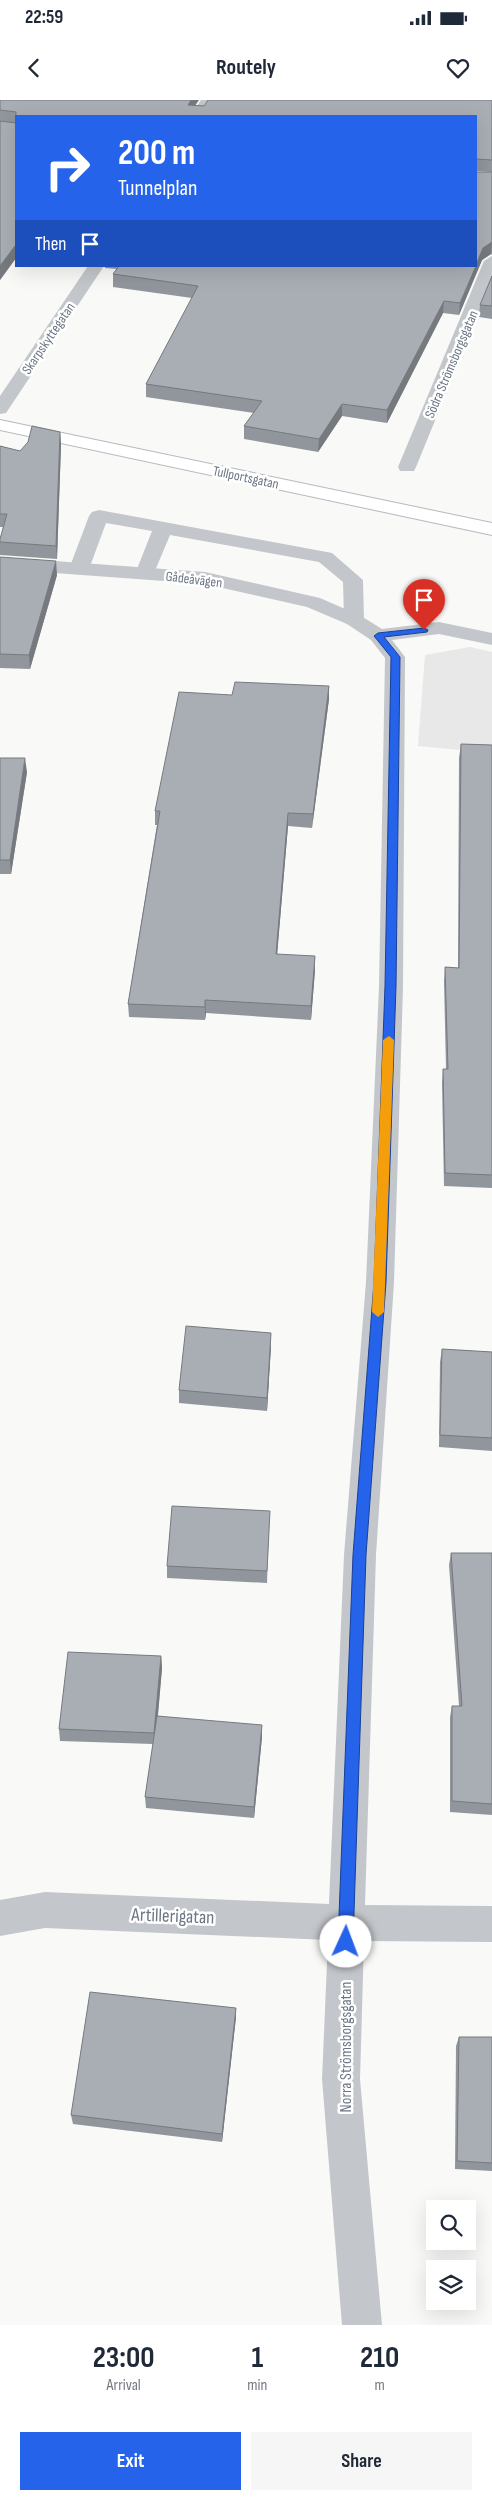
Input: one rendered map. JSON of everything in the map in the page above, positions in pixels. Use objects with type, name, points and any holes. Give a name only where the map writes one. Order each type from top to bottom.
[{"type":"main road","name":"Tullportsgatan","points":[[0,425],[492,529]]},
{"type":"street","points":[[198,115],[208,100]]},
{"type":"street","name":"Södra Strömsborgsgatan","points":[[407,467],[492,261]]},
{"type":"street","name":"Skarpskyttegatan","points":[[0,409],[95,267]]},
{"type":"street","points":[[79,569],[99,516],[325,557],[353,580],[366,628],[439,628],[492,639]]},
{"type":"street","points":[[145,574],[163,527]]},
{"type":"street","name":"Gådeåvägen","points":[[0,563],[205,578],[313,602],[366,628]]},
{"type":"street","name":"Norra Strömsborgsgatan","points":[[362,2325],[341,2079],[360,1555],[380,1282],[390,986],[395,657],[366,628]]},
{"type":"street","name":"Artillerigatan","points":[[0,1918],[45,1910],[346,1923],[492,1924]]},
{"type":"shaded area","points":[[470,647],[492,652],[492,753],[418,746],[425,655]]},
{"type":"building","points":[[0,100],[191,100],[188,105],[204,106],[208,100],[492,100],[492,160],[477,159],[477,115],[16,115],[16,112],[0,110]]},
{"type":"building","points":[[0,121],[15,123],[15,246],[0,266]]},
{"type":"building","points":[[477,172],[492,172],[492,242],[483,248],[477,263]]},
{"type":"building","points":[[118,267],[476,267],[460,303],[444,301],[387,410],[342,404],[319,439],[244,426],[262,401],[146,384],[198,286],[113,274]]},
{"type":"building","points":[[492,276],[492,306],[480,305]]},
{"type":"building","points":[[32,426],[60,432],[56,546],[0,542],[7,514],[0,514],[0,446],[20,451],[28,442]]},
{"type":"building","points":[[0,557],[56,561],[29,655],[0,654]]},
{"type":"building","points":[[235,682],[329,686],[313,814],[288,813],[276,954],[315,956],[311,1006],[205,1000],[205,1007],[128,1004],[160,811],[155,811],[179,692],[232,695]]},
{"type":"building","points":[[461,744],[492,745],[492,1175],[445,1173],[443,1069],[448,1069],[445,967],[459,968]]},
{"type":"building","points":[[0,758],[25,758],[10,860],[0,860]]},
{"type":"building","points":[[186,1326],[271,1333],[267,1398],[179,1390]]},
{"type":"building","points":[[442,1349],[492,1352],[492,1438],[440,1435]]},
{"type":"building","points":[[172,1506],[270,1511],[267,1571],[167,1566]]},
{"type":"building","points":[[451,1553],[492,1553],[492,1804],[452,1801],[452,1706],[462,1706]]},
{"type":"building","points":[[68,1652],[161,1656],[154,1733],[59,1729]]},
{"type":"building","points":[[157,1716],[262,1725],[254,1807],[145,1797]]},
{"type":"building","points":[[90,1992],[236,2008],[222,2134],[71,2115]]},
{"type":"building","points":[[459,2037],[492,2037],[492,2163],[457,2161]]},
{"type":"slow traffic","points":[[378,1312],[389,1040]]},
{"type":"route","points":[[346,1942],[360,1555],[380,1282],[390,986],[395,657],[378,636],[424,630]]}]
